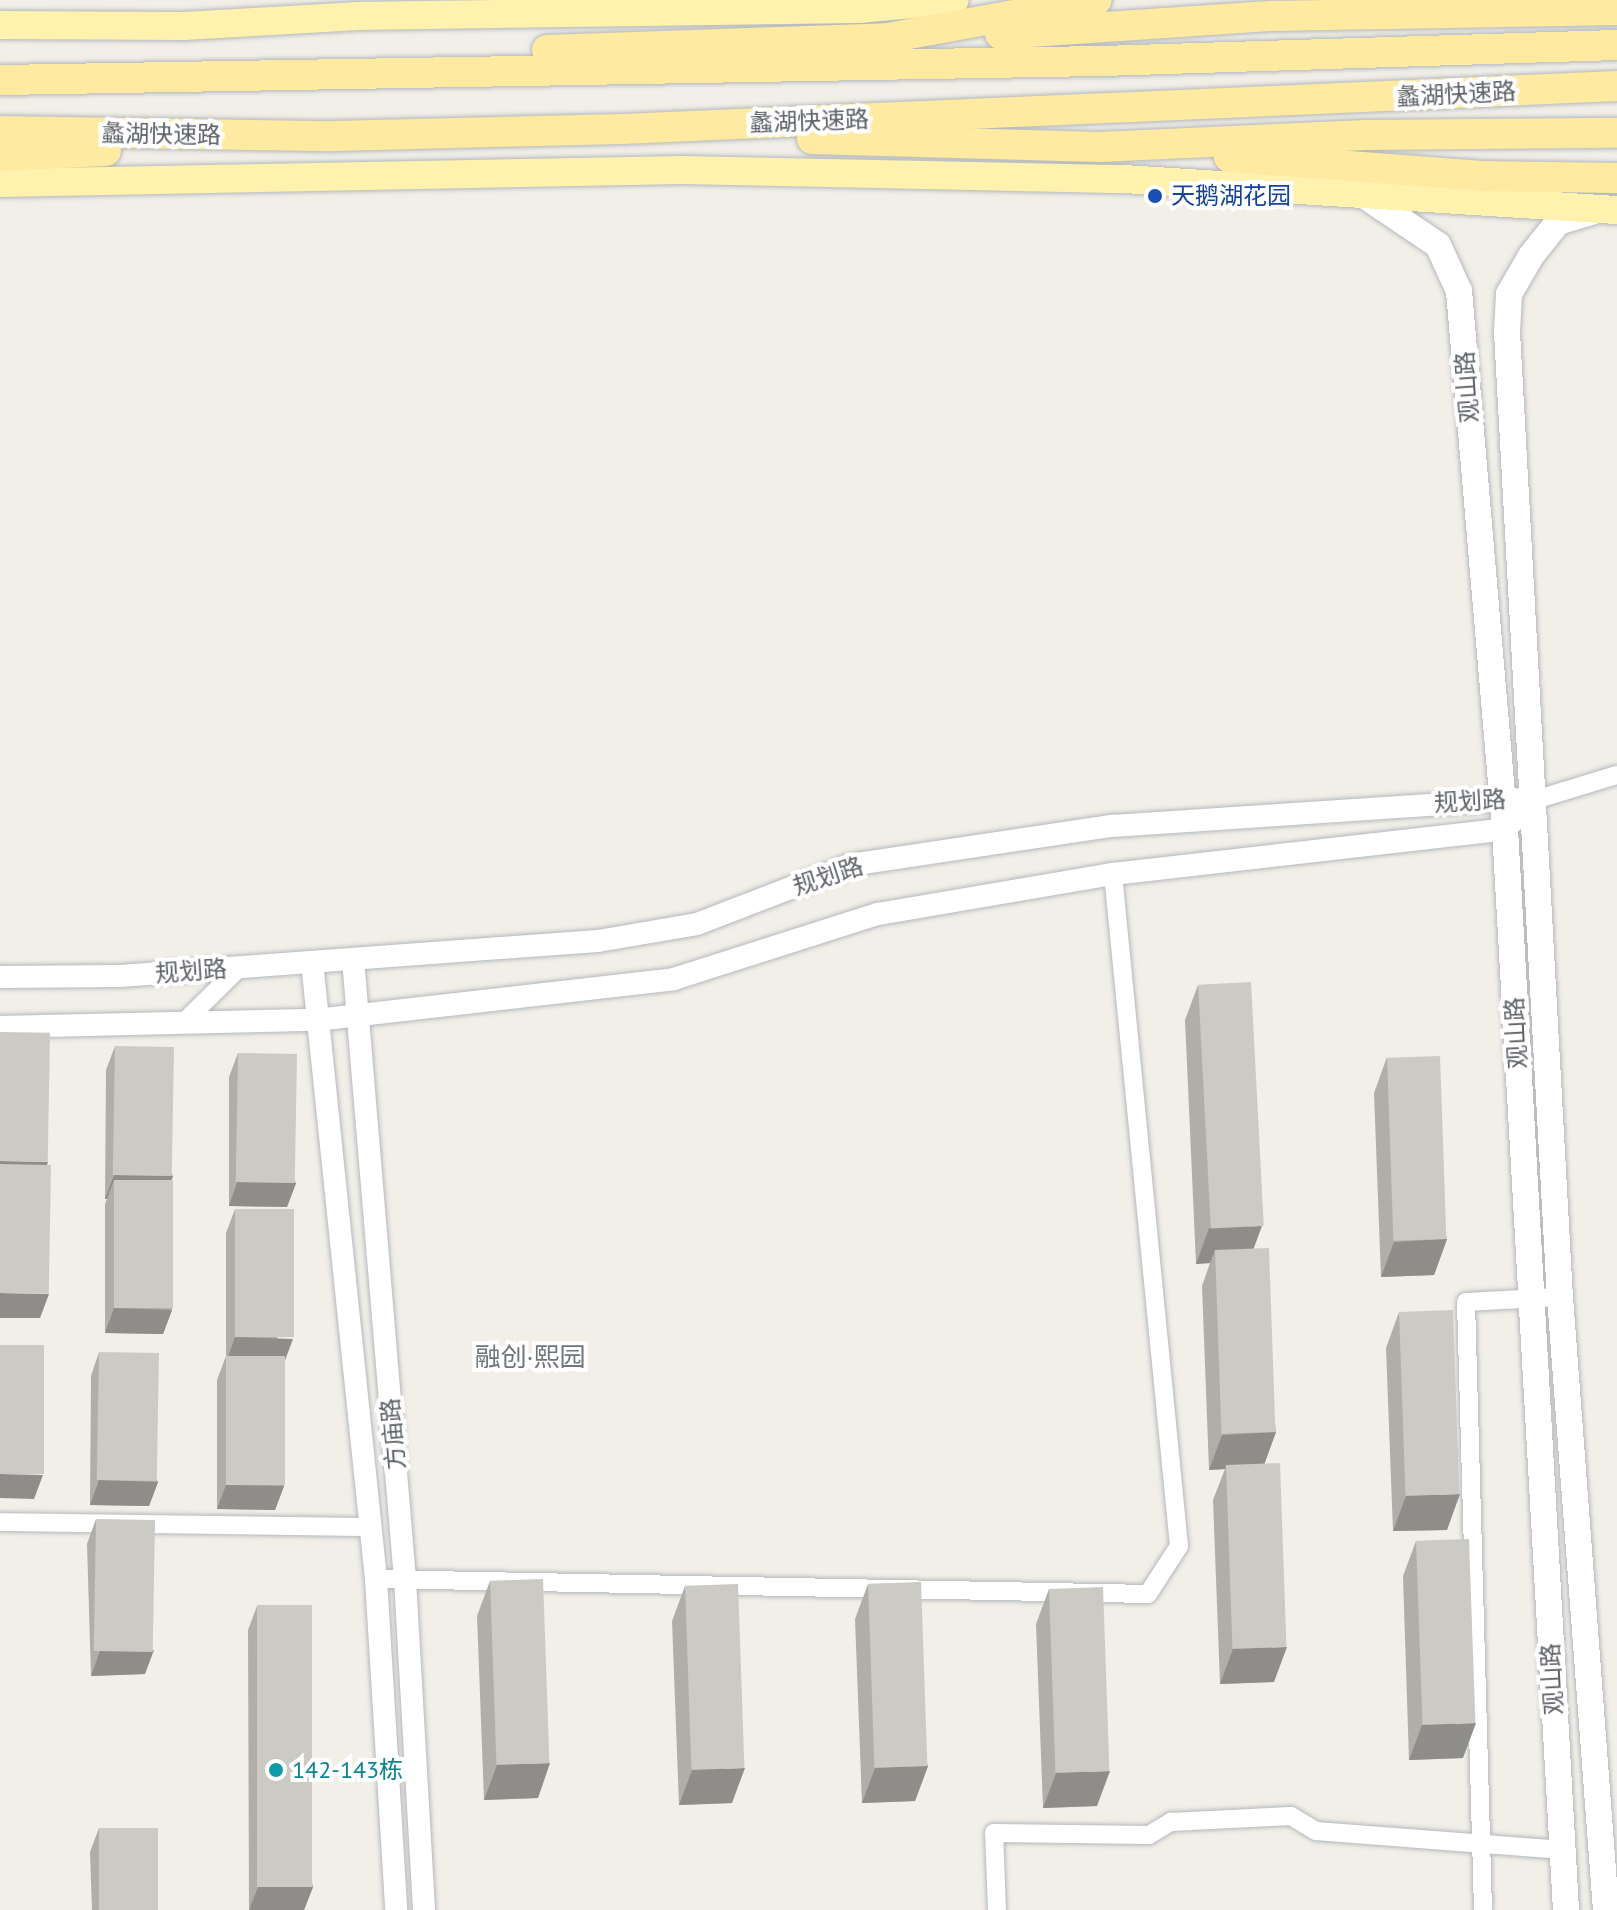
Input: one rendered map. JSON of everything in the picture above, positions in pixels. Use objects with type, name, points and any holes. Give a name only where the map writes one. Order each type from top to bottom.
[{"type":"highway","points":[[887,38],[1097,0]]},
{"type":"highway","points":[[265,75],[411,55],[887,38],[1273,16],[1617,10]]},
{"type":"highway","name":"蠡湖快速路","points":[[0,80],[200,79],[265,75],[1102,61],[1617,45]]},
{"type":"highway","points":[[0,64],[200,79]]},
{"type":"highway","name":"蠡湖快速路","points":[[0,131],[333,136],[622,129],[1617,86]]},
{"type":"highway","points":[[622,129],[1099,147],[1479,176],[1617,178]]},
{"type":"highway","points":[[1099,147],[1365,135],[1617,133]]},
{"type":"highway","points":[[0,156],[333,136]]},
{"type":"main road","points":[[0,25],[184,26],[355,16],[859,9],[955,0]]},
{"type":"main road","points":[[0,183],[683,170],[1124,179],[1368,198],[1605,211]]},
{"type":"main road","name":"观山路","points":[[1368,198],[1438,245],[1459,291],[1499,798],[1505,829],[1529,1299],[1566,1910]]},
{"type":"main road","name":"观山路","points":[[1605,211],[1558,222],[1509,294],[1507,332],[1560,1297],[1606,1910]]},
{"type":"street","points":[[1535,800],[1617,775]]},
{"type":"street","name":"规划路","points":[[0,977],[120,976],[598,941],[697,924],[850,865],[1112,826],[1499,798],[1535,800]]},
{"type":"street","name":"规划路","points":[[0,1027],[316,1020],[674,979],[878,914],[1113,874],[1505,829],[1535,800]]},
{"type":"street","points":[[376,1579],[1148,1594],[1179,1546],[1113,874]]},
{"type":"street","name":"方庙路","points":[[353,959],[405,1580],[424,1910]]},
{"type":"street","name":"方庙路","points":[[312,962],[376,1579],[396,1910]]},
{"type":"street","points":[[182,1024],[239,968]]},
{"type":"street","points":[[1483,1910],[1466,1302],[1560,1297]]},
{"type":"street","points":[[0,1522],[371,1527]]},
{"type":"street","points":[[997,1910],[994,1833],[1149,1835],[1171,1822],[1291,1816],[1316,1831],[1479,1846],[1563,1850]]},
{"type":"building","points":[[1251,982],[1264,1226],[1211,1228],[1198,985]]},
{"type":"building","points":[[0,1032],[50,1033],[48,1162],[0,1161]]},
{"type":"building","points":[[115,1046],[174,1047],[172,1176],[113,1175]]},
{"type":"building","points":[[238,1053],[297,1054],[295,1183],[236,1182]]},
{"type":"building","points":[[1440,1056],[1446,1239],[1393,1241],[1387,1058]]},
{"type":"building","points":[[0,1164],[51,1165],[49,1294],[0,1293]]},
{"type":"building","points":[[114,1180],[173,1180],[173,1308],[114,1308]]},
{"type":"building","points":[[235,1209],[294,1209],[294,1337],[235,1337]]},
{"type":"building","points":[[1269,1248],[1275,1432],[1221,1434],[1215,1250]]},
{"type":"building","points":[[1453,1310],[1459,1494],[1405,1496],[1399,1312]]},
{"type":"building","points":[[0,1345],[44,1345],[44,1474],[0,1474]]},
{"type":"building","points":[[99,1352],[159,1353],[157,1481],[97,1480]]},
{"type":"building","points":[[226,1356],[285,1356],[285,1485],[226,1485]]},
{"type":"building","points":[[1280,1463],[1286,1647],[1232,1649],[1226,1465]]},
{"type":"building","points":[[96,1519],[155,1520],[153,1652],[94,1651]]},
{"type":"building","points":[[1469,1539],[1475,1723],[1422,1725],[1416,1541]]},
{"type":"building","points":[[543,1579],[549,1763],[496,1765],[490,1581]]},
{"type":"building","points":[[921,1582],[927,1766],[874,1768],[868,1584]]},
{"type":"building","points":[[738,1584],[744,1768],[691,1770],[685,1586]]},
{"type":"building","points":[[1103,1587],[1109,1771],[1055,1773],[1049,1589]]},
{"type":"building","name":"142-143栋","points":[[257,1605],[312,1605],[312,1887],[257,1887]]},
{"type":"building","points":[[99,1828],[158,1828],[158,1910],[99,1910]]},
{"type":"place","name":"天鹅湖花园","points":[[1155,196]]},
{"type":"place","name":"142-143栋","points":[[276,1770]]},
{"type":"district","name":"融创·熙园","points":[[530,1357]]}]
